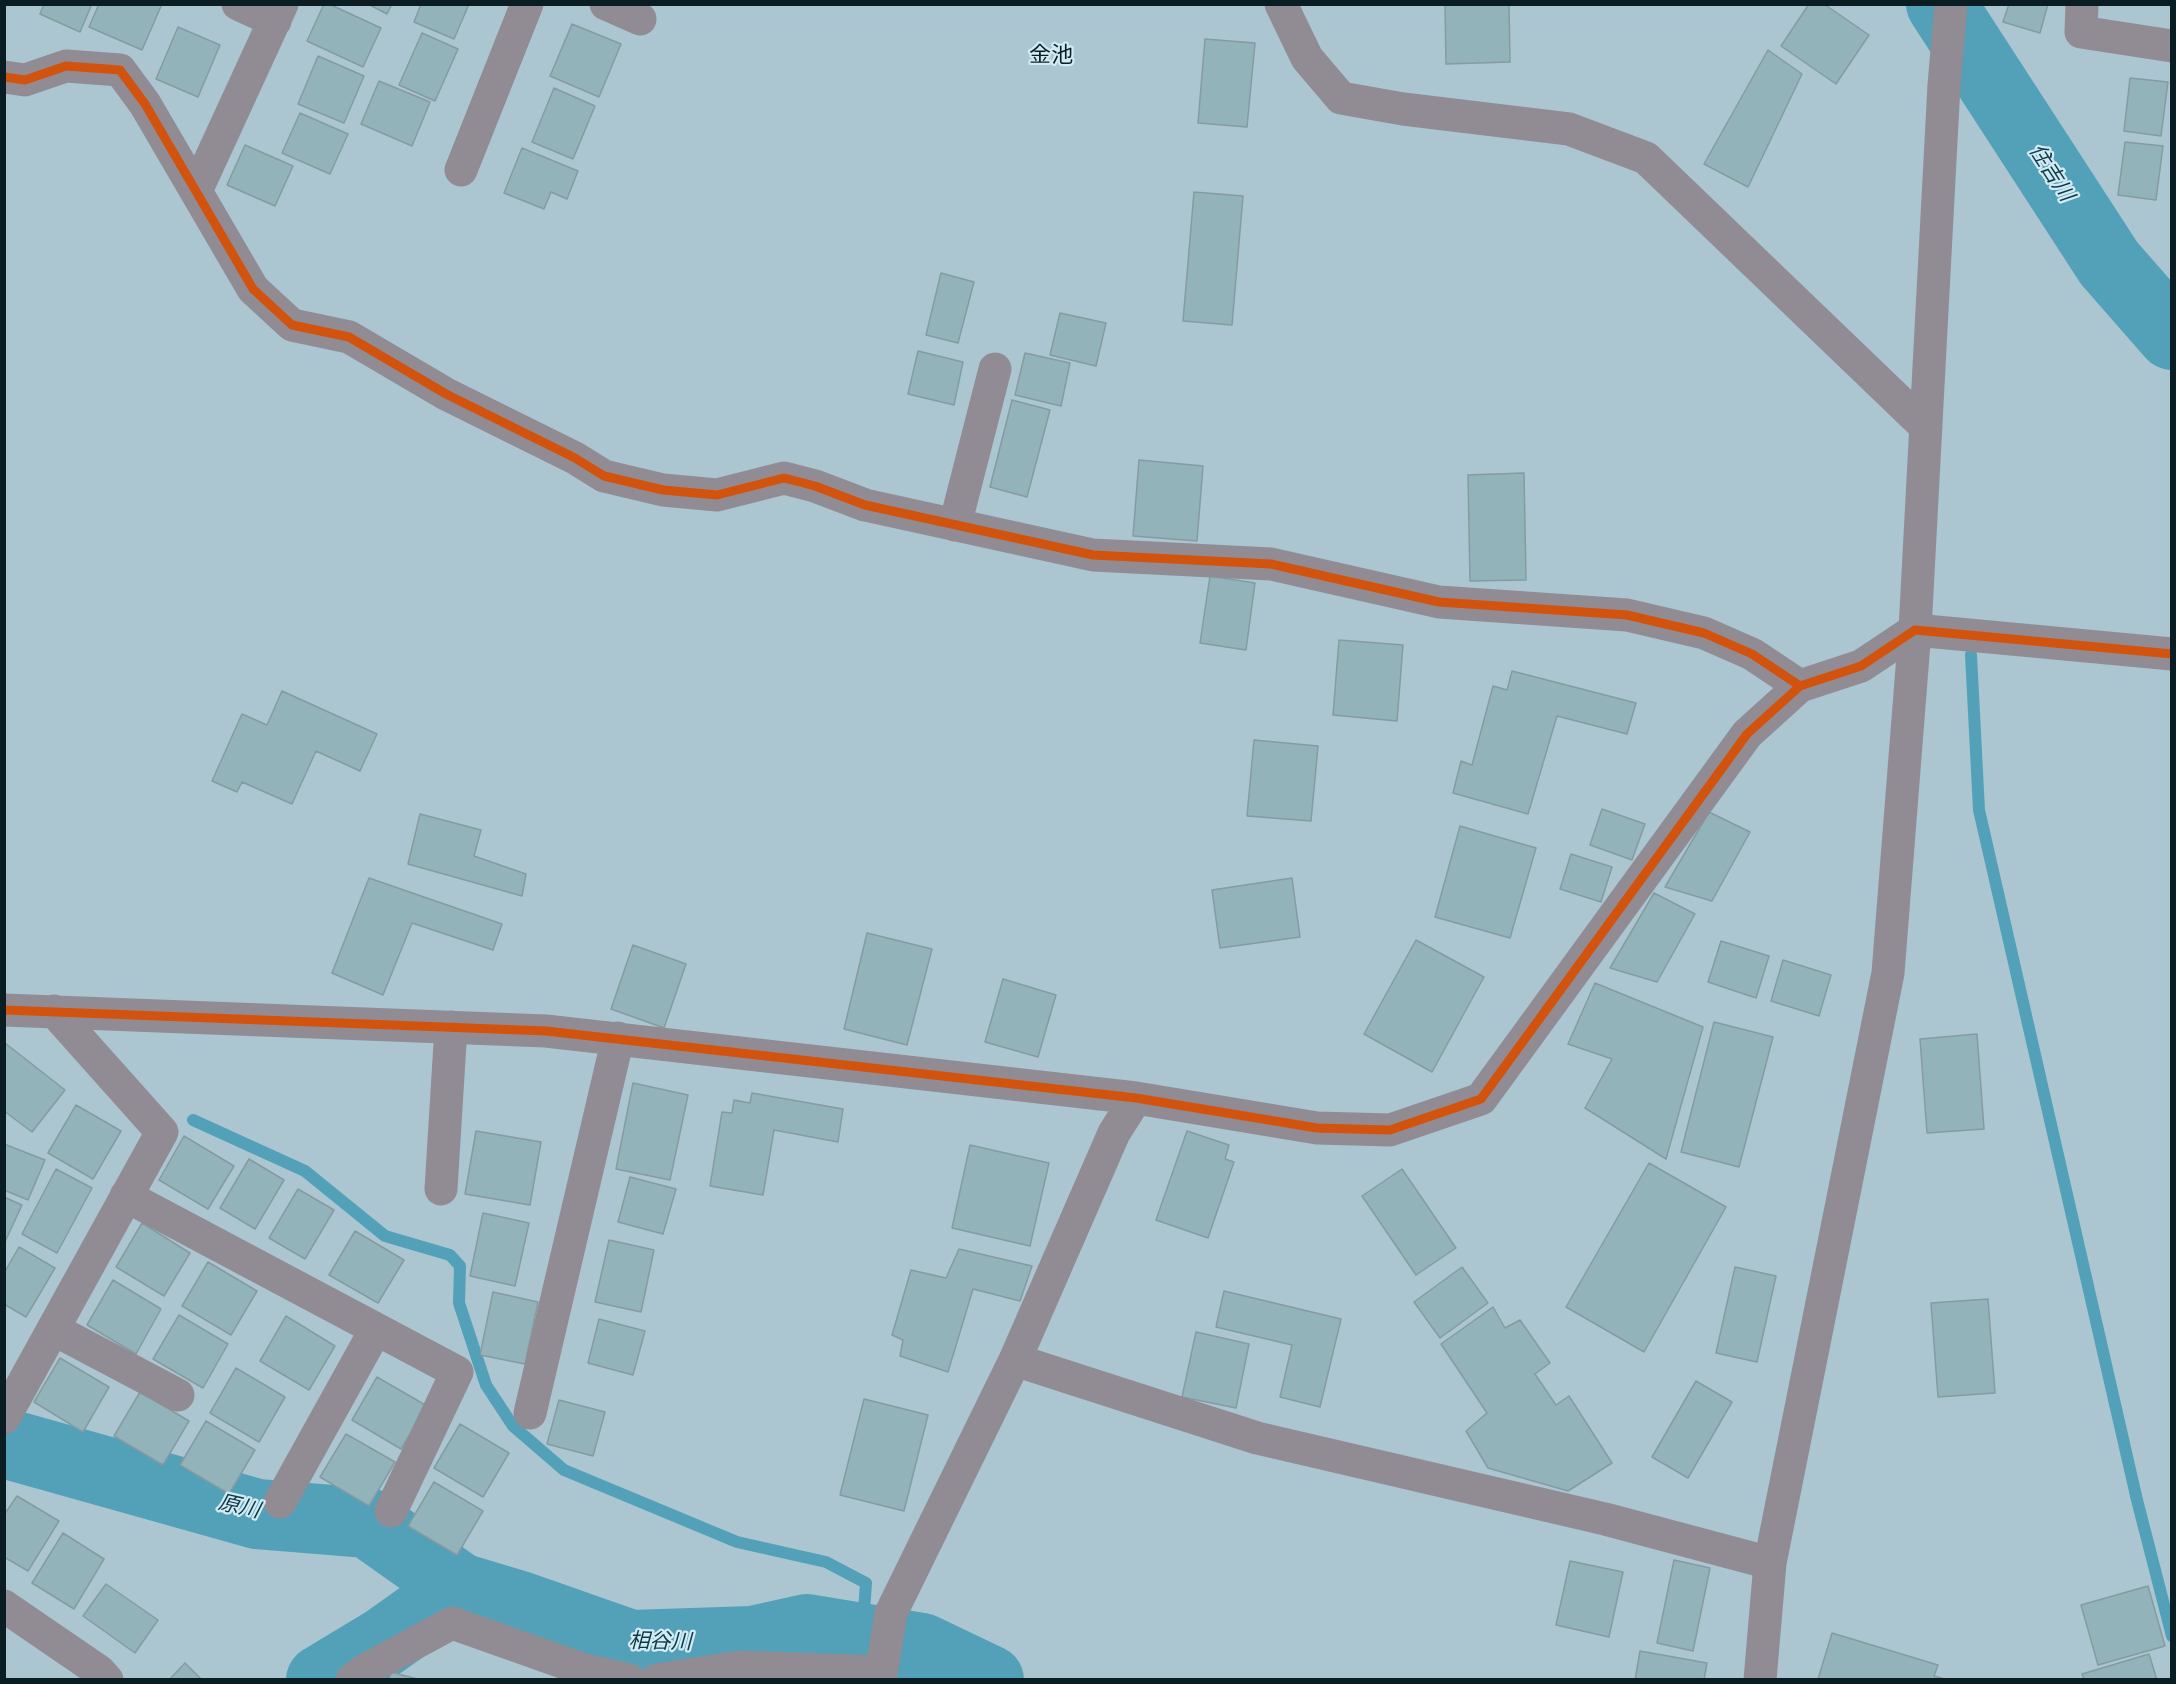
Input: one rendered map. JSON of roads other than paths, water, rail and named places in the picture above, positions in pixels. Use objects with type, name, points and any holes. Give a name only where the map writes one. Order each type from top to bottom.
[{"type":"street","points":[[196,191],[279,13],[238,4]]},
{"type":"street","points":[[461,170],[527,4]]},
{"type":"street","points":[[606,4],[640,19]]},
{"type":"street","points":[[1281,4],[1307,58],[1341,98],[1403,109],[1569,129],[1646,158],[1926,427]]},
{"type":"street","points":[[1760,1680],[1770,1563],[1888,973],[1915,630],[1950,4]]},
{"type":"street","points":[[2082,4],[2081,32],[2172,46]]},
{"type":"street","points":[[4,77],[25,80],[66,66],[120,70],[145,104],[253,289],[292,325],[349,337],[446,394],[575,458],[604,476],[663,490],[717,495],[784,478],[815,486],[865,505],[1093,555],[1271,564],[1439,602],[1627,615],[1704,633],[1752,654],[1800,686]]},
{"type":"street","points":[[955,525],[995,369]]},
{"type":"street","points":[[4,1010],[546,1031],[1136,1098],[1317,1128],[1390,1130],[1481,1100],[1747,734],[1800,686],[1861,666],[1915,630],[2172,654]]},
{"type":"street","points":[[4,1418],[162,1132],[54,1011]]},
{"type":"street","points":[[441,1189],[452,1027]]},
{"type":"street","points":[[530,1413],[618,1038]]},
{"type":"street","points":[[657,1680],[739,1667],[881,1676],[891,1613],[1015,1360],[1114,1133],[1136,1098]]},
{"type":"street","points":[[126,1196],[458,1372],[391,1511]]},
{"type":"street","points":[[53,1329],[178,1395]]},
{"type":"street","points":[[280,1502],[376,1329]]},
{"type":"street","points":[[1015,1360],[1257,1438],[1605,1519],[1770,1563]]},
{"type":"street","points":[[4,1605],[99,1671],[107,1680]]},
{"type":"street","points":[[352,1680],[365,1670],[452,1623],[585,1670],[630,1680]]},
{"type":"waterway","name":"住吉川","points":[[1941,4],[2109,263],[2172,335]]},
{"type":"waterway","points":[[1971,655],[1979,810],[2137,1500],[2172,1636]]},
{"type":"waterway","points":[[193,1120],[305,1171],[385,1236],[450,1255],[460,1266],[459,1303],[486,1385],[513,1426],[564,1470],[737,1542],[826,1562],[866,1583],[862,1638]]},
{"type":"waterway","name":"相谷川","points":[[4,1443],[257,1514],[368,1523],[460,1588],[520,1606],[631,1645],[753,1641],[807,1629],[922,1648],[989,1680]]},
{"type":"waterway","name":"相谷川","points":[[321,1680],[384,1642],[460,1588]]},
{"type":"district","name":"金池","points":[[1051,56]]},
{"type":"water label","name":"原川","points":[[239,1507]]}]
